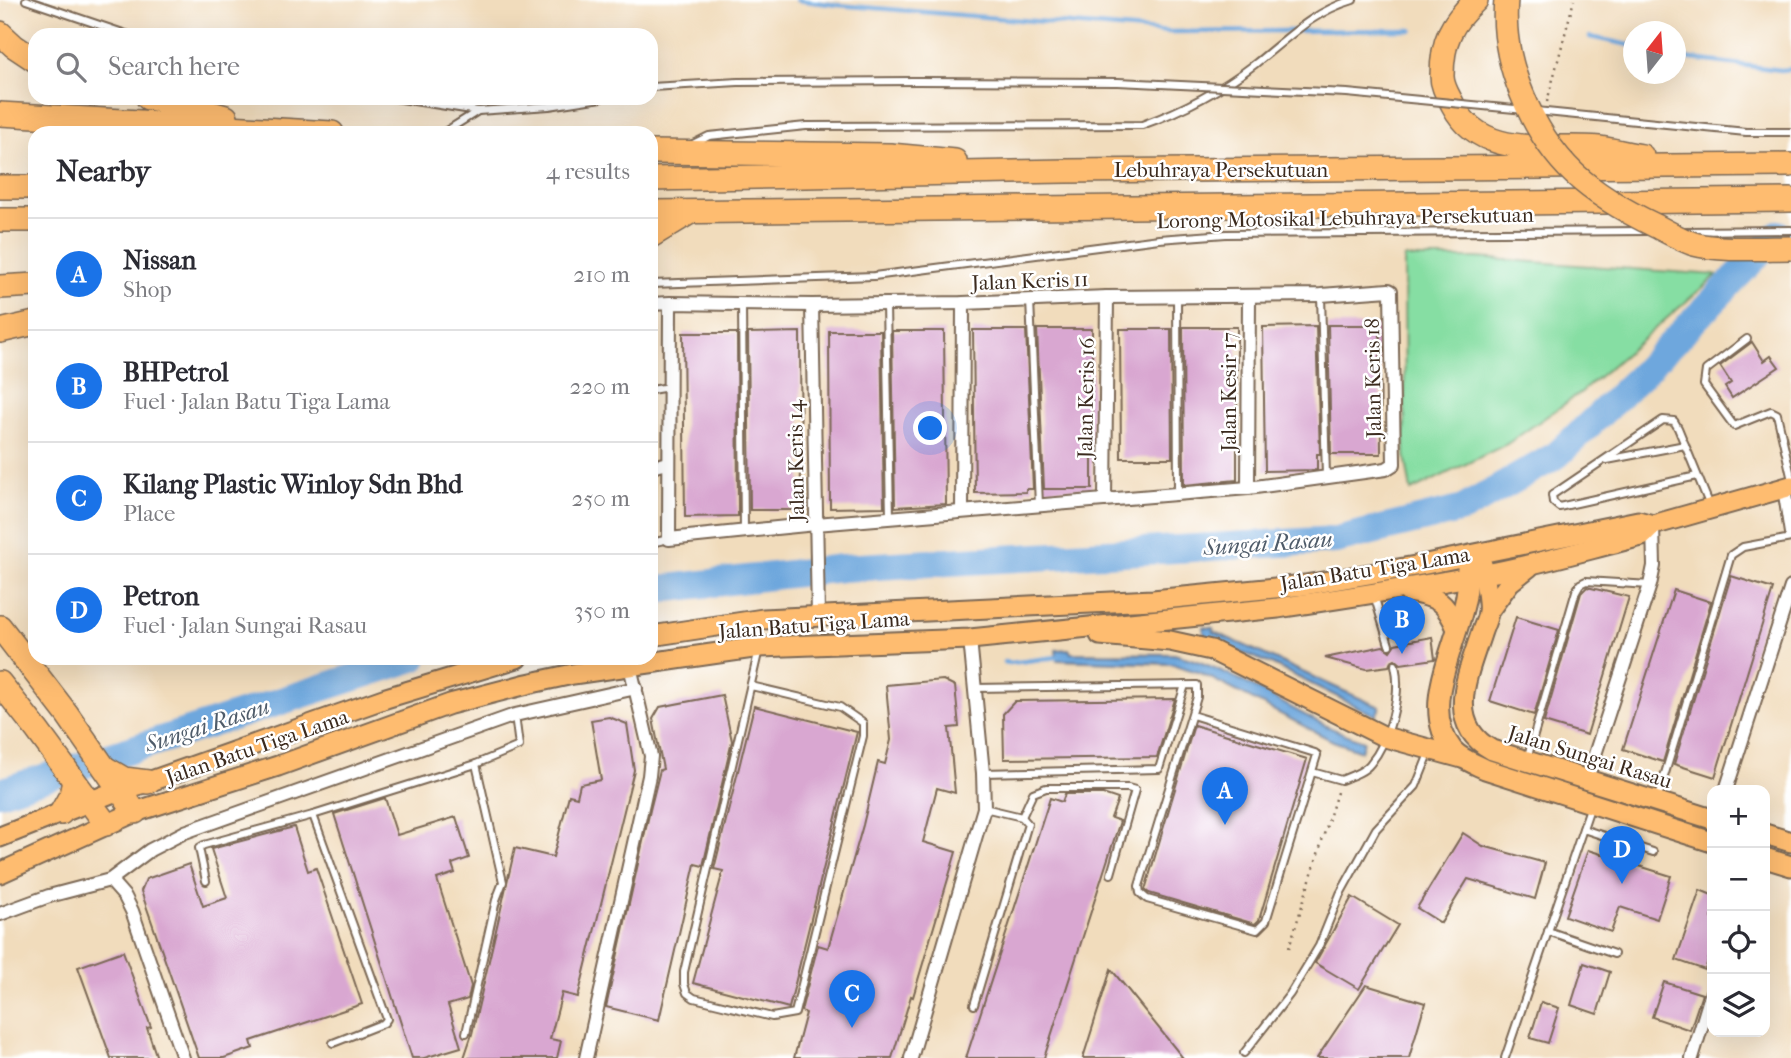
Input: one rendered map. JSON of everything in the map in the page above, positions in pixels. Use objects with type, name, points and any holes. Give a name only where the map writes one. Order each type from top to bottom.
[{"type":"highway","points":[[1476,0],[1459,16],[1446,39],[1442,55],[1442,85],[1459,118],[1479,134],[1511,147],[1599,148],[1693,166]]},
{"type":"highway","points":[[1506,0],[1507,47],[1513,73],[1534,124],[1556,156],[1578,178],[1637,217],[1695,244],[1739,248],[1791,248]]},
{"type":"highway","points":[[0,33],[28,55]]},
{"type":"highway","points":[[182,105],[256,126]]},
{"type":"highway","points":[[0,114],[202,126]]},
{"type":"highway","points":[[658,152],[890,155],[1066,171]]},
{"type":"highway","name":"Lebuhraya Persekutuan","points":[[658,179],[1066,171],[1791,165]]},
{"type":"highway","points":[[0,187],[28,187]]},
{"type":"highway","name":"Lebuhraya Persekutuan","points":[[658,212],[1791,200]]},
{"type":"highway","points":[[658,232],[691,212]]},
{"type":"highway","points":[[0,220],[28,220]]},
{"type":"highway","points":[[0,287],[28,285]]},
{"type":"highway","points":[[0,331],[28,325]]},
{"type":"highway","points":[[0,627],[28,663]]},
{"type":"highway","points":[[29,665],[135,812]]},
{"type":"highway","points":[[0,683],[37,730],[75,796],[106,824]]},
{"type":"highway","points":[[112,778],[148,782]]},
{"type":"main road","name":"Jalan Batu Tiga Lama","points":[[658,659],[760,647],[970,639],[1278,608],[1476,576],[1532,564],[1642,536],[1653,525],[1789,483]]},
{"type":"main road","name":"Jalan Batu Tiga Lama","points":[[658,635],[818,615],[1167,599],[1305,585],[1638,521],[1653,525]]},
{"type":"main road","points":[[1473,554],[1476,576],[1488,612]]},
{"type":"main road","points":[[1488,612],[1510,582],[1532,564]]},
{"type":"main road","points":[[1465,758],[1454,751],[1446,737],[1439,709],[1442,682],[1476,576]]},
{"type":"main road","points":[[1383,591],[1422,594],[1435,598],[1450,613],[1457,629]]},
{"type":"main road","name":"Jalan Sungai Rasau","points":[[1488,612],[1463,700],[1465,718],[1480,744],[1707,817]]},
{"type":"main road","name":"Jalan Sungai Rasau","points":[[1053,631],[1170,641],[1211,650],[1385,737],[1465,758],[1485,769],[1707,840]]},
{"type":"main road","name":"Jalan Batu Tiga Lama","points":[[148,782],[386,698],[494,665]]},
{"type":"main road","name":"Jalan Batu Tiga Lama","points":[[0,873],[135,812],[278,766],[450,704],[615,665]]},
{"type":"main road","points":[[0,836],[112,778]]},
{"type":"main road","points":[[1770,836],[1791,842]]},
{"type":"main road","points":[[1770,860],[1791,866]]},
{"type":"street","name":"Jalan Keris 11","points":[[658,304],[813,306],[1107,297],[1321,295],[1391,291]]},
{"type":"street","name":"Jalan Keris 18","points":[[1326,476],[1387,469],[1394,464],[1391,291]]},
{"type":"street","name":"Jalan Kesir 17","points":[[1248,488],[1249,296]]},
{"type":"street","name":"Jalan Keris 16","points":[[1105,500],[1107,297]]},
{"type":"street","points":[[670,303],[669,538],[1248,488],[1326,476]]},
{"type":"street","points":[[962,512],[963,303]]},
{"type":"street","name":"Jalan Keris 14","points":[[813,306],[818,615]]},
{"type":"street","points":[[658,465],[669,463]]},
{"type":"street","points":[[1789,483],[1791,535]]},
{"type":"street","points":[[1587,779],[1650,585],[1654,566],[1653,525]]},
{"type":"street","points":[[1728,785],[1791,587]]},
{"type":"street","points":[[911,1058],[984,808],[970,639]]},
{"type":"street","points":[[586,1058],[649,776],[651,756],[630,665]]},
{"type":"street","points":[[0,914],[49,896],[110,880],[150,850],[184,832],[515,715],[636,688]]},
{"type":"street","points":[[110,880],[125,897],[132,911],[183,1058]]},
{"type":"street","points":[[1692,1058],[1707,1008]]},
{"type":"lane","points":[[26,0],[108,28]]},
{"type":"lane","points":[[675,153],[709,136],[806,126],[1142,125],[1180,111],[1212,94],[1330,6],[1353,0]]},
{"type":"lane","points":[[658,87],[738,82],[1118,82],[1347,93],[1746,132],[1791,132]]},
{"type":"lane","points":[[440,105],[478,111],[556,105]]},
{"type":"lane","points":[[454,126],[478,111]]},
{"type":"lane","name":"Lorong Motosikal Lebuhraya Persekutuan","points":[[658,284],[874,276],[1159,239],[1226,234],[1791,230]]},
{"type":"lane","points":[[1321,295],[1326,476]]},
{"type":"lane","points":[[1177,297],[1178,494]]},
{"type":"lane","points":[[1030,300],[1039,505]]},
{"type":"lane","points":[[741,304],[744,531]]},
{"type":"lane","points":[[886,304],[890,517]]},
{"type":"lane","points":[[1747,340],[1706,370],[1704,385],[1734,426],[1771,411],[1777,414],[1786,452],[1789,483]]},
{"type":"lane","points":[[658,389],[670,387]]},
{"type":"lane","points":[[1697,476],[1559,507],[1555,505],[1552,495],[1663,420],[1674,421],[1685,445],[1710,508]]},
{"type":"lane","points":[[1786,452],[1791,438]]},
{"type":"lane","points":[[1604,460],[1685,445]]},
{"type":"lane","points":[[1656,801],[1731,555],[1743,547],[1791,535]]},
{"type":"lane","points":[[658,541],[669,538]]},
{"type":"lane","points":[[1527,761],[1580,584],[1586,581],[1650,585]]},
{"type":"lane","points":[[1383,591],[1389,645]]},
{"type":"lane","points":[[751,686],[840,707],[863,723],[863,737],[794,1013],[772,1017],[694,998],[687,993],[684,984],[684,972],[760,647]]},
{"type":"lane","points":[[1312,772],[1341,780],[1370,765],[1385,737],[1396,701],[1395,665]]},
{"type":"lane","points":[[983,773],[1159,769],[1185,685]]},
{"type":"lane","points":[[974,688],[1197,685],[1197,697],[1139,886],[1140,893],[1147,899],[1257,930],[1263,926],[1317,755],[1192,715]]},
{"type":"lane","points":[[205,881],[199,848],[204,845],[313,816],[476,764],[519,746],[515,715]]},
{"type":"lane","points":[[1244,1053],[1296,985],[1319,946],[1340,894],[1376,829],[1416,786],[1431,750]]},
{"type":"lane","points":[[466,1034],[496,900],[503,882],[476,764]]},
{"type":"lane","points":[[1022,817],[1033,793],[1046,789],[1132,788],[1135,794],[1111,874]]},
{"type":"lane","points":[[1505,1058],[1591,803]]},
{"type":"lane","points":[[974,1005],[1028,824],[1022,817],[984,808]]},
{"type":"lane","points":[[313,816],[387,1019],[384,1023],[333,1043]]},
{"type":"lane","points":[[1583,829],[1653,852]]},
{"type":"lane","points":[[1548,931],[1614,954]]},
{"type":"path","points":[[1544,113],[1574,0]]},
{"type":"path","points":[[1289,948],[1341,780]]},
{"type":"green space","points":[[1404,258],[1476,258],[1717,275],[1579,394],[1507,444],[1411,491],[1405,455]]},
{"type":"water","points":[[1203,627],[1213,628],[1214,632],[1380,707],[1376,716],[1271,664],[1205,638]]},
{"type":"water","points":[[1069,649],[1071,653],[1174,654],[1199,662],[1246,683],[1316,721],[1364,741],[1361,751],[1333,741],[1201,673],[1171,664],[1057,660],[1056,650]]},
{"type":"building","points":[[1328,325],[1380,325],[1381,454],[1331,454]]},
{"type":"building","points":[[1316,326],[1320,454],[1317,454],[1317,470],[1265,471],[1263,327]]},
{"type":"building","points":[[1183,327],[1237,327],[1237,480],[1184,485]]},
{"type":"building","points":[[1037,329],[1092,329],[1092,489],[1044,489]]},
{"type":"building","points":[[1120,329],[1171,329],[1172,458],[1121,458]]},
{"type":"building","points":[[973,330],[1026,330],[1033,489],[1026,489],[1026,492],[975,493]]},
{"type":"building","points":[[829,331],[881,331],[884,507],[830,508]]},
{"type":"building","points":[[892,331],[944,331],[946,504],[895,507]]},
{"type":"building","points":[[800,332],[801,510],[750,510],[748,333]]},
{"type":"building","points":[[683,333],[737,333],[738,516],[685,517]]},
{"type":"building","points":[[1752,342],[1764,361],[1771,356],[1779,367],[1732,398],[1725,387],[1731,383],[1720,366]]},
{"type":"building","points":[[1731,576],[1773,589],[1715,777],[1674,764]]},
{"type":"building","points":[[1587,587],[1629,597],[1587,735],[1544,722],[1581,593]]},
{"type":"building","points":[[1674,590],[1711,602],[1663,762],[1623,749]]},
{"type":"building","points":[[1516,617],[1559,630],[1534,715],[1490,701]]},
{"type":"building","points":[[1432,637],[1435,659],[1401,664],[1395,659],[1389,666],[1366,669],[1325,658],[1383,646],[1390,651],[1395,644]]},
{"type":"building","points":[[943,680],[955,686],[959,727],[949,728],[955,793],[937,788],[923,842],[956,852],[892,1058],[794,1058],[806,1013],[801,1011],[818,945],[828,948],[878,762],[885,764],[891,740],[886,685]]},
{"type":"building","points":[[722,695],[732,741],[703,866],[695,864],[659,1020],[606,1007],[650,810],[660,770],[663,769],[653,719],[660,707]]},
{"type":"building","points":[[1175,699],[1157,757],[1004,759],[1003,714],[1015,701]]},
{"type":"building","points":[[754,706],[857,732],[789,1008],[693,983],[723,871],[714,869]]},
{"type":"building","points":[[609,717],[627,724],[634,770],[578,997],[562,993],[550,1039],[561,1041],[557,1058],[464,1058],[472,1034],[515,848],[553,857],[569,795],[577,797],[580,784],[601,780],[591,720]]},
{"type":"building","points":[[1194,725],[1307,759],[1259,920],[1255,924],[1145,890]]},
{"type":"building","points":[[1065,794],[1103,794],[1118,799],[1111,818],[1120,821],[1044,1058],[966,1058],[1050,798],[1062,802]]},
{"type":"building","points":[[385,798],[397,835],[456,817],[469,858],[452,864],[455,873],[437,879],[471,986],[468,999],[448,1005],[461,1047],[424,1058],[412,1058],[334,814]]},
{"type":"building","points":[[294,827],[308,871],[316,868],[362,1004],[251,1041],[253,1048],[224,1058],[199,1058],[141,891],[146,879],[189,864],[203,906],[227,898],[211,849]]},
{"type":"building","points":[[1463,833],[1483,846],[1545,863],[1535,899],[1468,879],[1441,923],[1417,908]]},
{"type":"building","points":[[1588,850],[1671,876],[1657,919],[1620,907],[1611,932],[1565,916]]},
{"type":"building","points":[[1700,890],[1707,893],[1705,970],[1676,960]]},
{"type":"building","points":[[1352,897],[1398,925],[1359,989],[1315,963]]},
{"type":"building","points":[[123,951],[151,1027],[147,1028],[157,1058],[111,1058],[78,967]]},
{"type":"building","points":[[1584,963],[1610,972],[1597,1014],[1571,1005]]},
{"type":"building","points":[[1111,969],[1183,1058],[1083,1058]]},
{"type":"building","points":[[1664,982],[1702,994],[1690,1030],[1652,1017]]},
{"type":"building","points":[[1366,985],[1425,1003],[1409,1058],[1317,1058]]},
{"type":"building","points":[[1541,1002],[1559,1008],[1548,1043],[1530,1038]]},
{"type":"waterway","points":[[797,0],[1169,32],[1412,30]]},
{"type":"waterway","points":[[1590,37],[1623,44]]},
{"type":"waterway","points":[[1686,58],[1791,69]]},
{"type":"waterway","name":"Sungai Rasau","points":[[658,589],[842,568],[1336,540],[1463,509],[1557,455],[1635,381],[1778,234]]},
{"type":"waterway","points":[[1004,662],[1057,657]]},
{"type":"waterway","name":"Sungai Rasau","points":[[0,792],[392,665]]},
{"type":"place","name":"BHPetrol","points":[[1402,654]]},
{"type":"place","name":"Nissan","points":[[1225,825]]},
{"type":"place","name":"Petron","points":[[1622,884]]},
{"type":"place","name":"Kilang Plastic Winloy Sdn Bhd","points":[[852,1028]]}]
